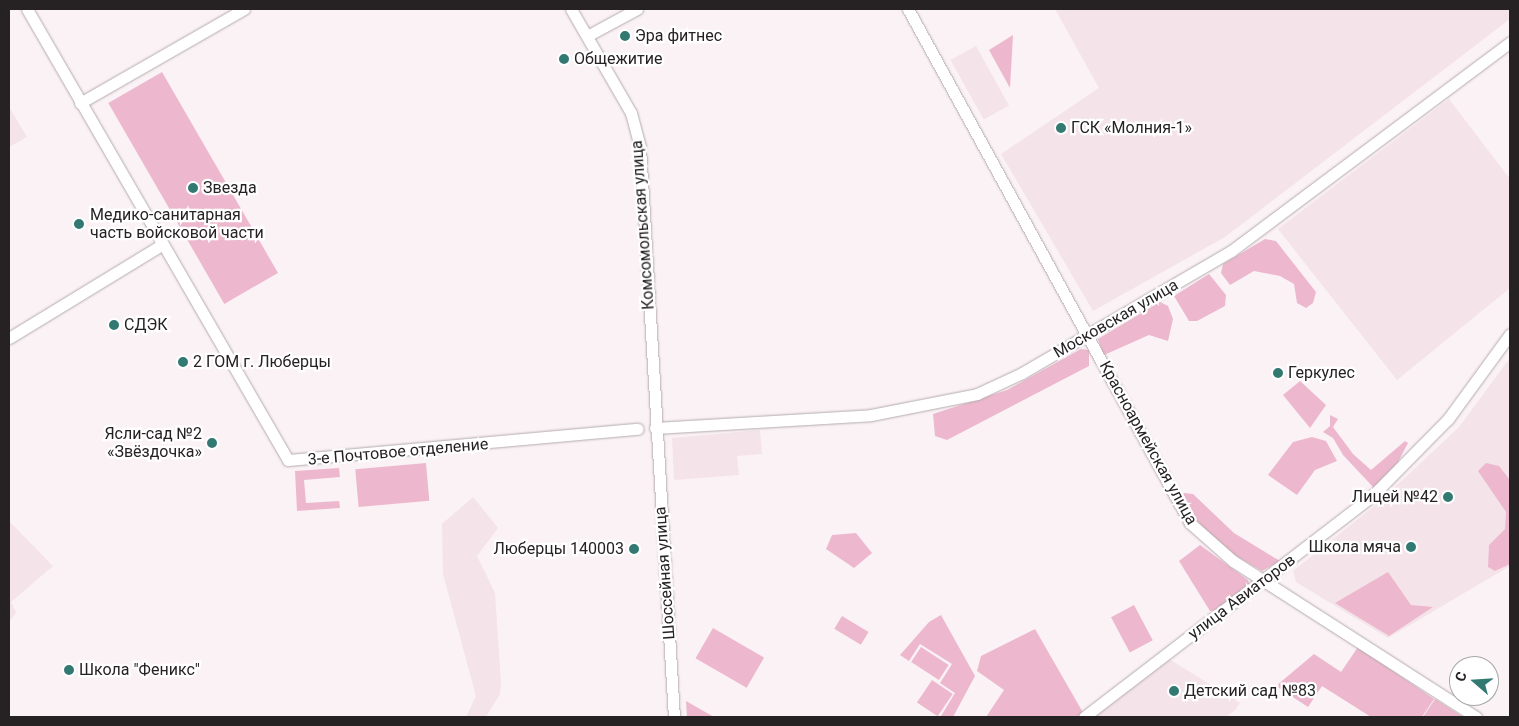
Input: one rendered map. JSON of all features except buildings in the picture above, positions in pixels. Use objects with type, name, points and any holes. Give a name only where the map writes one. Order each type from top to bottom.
[{"type":"street","name":"3-е Почтовое отделение","points":[[27,9],[288,460],[638,430]]},
{"type":"street","points":[[80,103],[244,9]]},
{"type":"street","name":"Комсомольская улица","points":[[571,9],[630,113],[640,147],[655,428]]},
{"type":"street","points":[[587,36],[637,9]]},
{"type":"street","name":"Красноармейская улица","points":[[908,9],[1086,337],[1190,523],[1214,548],[1476,717]]},
{"type":"street","name":"Московская улица","points":[[655,428],[918,409],[977,394],[1086,337],[1231,251],[1510,42]]},
{"type":"street","points":[[9,338],[163,244]]},
{"type":"street","name":"улица Авиаторов","points":[[1084,717],[1371,497],[1423,446],[1484,374],[1510,334]]},
{"type":"street","name":"Шоссейная улица","points":[[655,428],[674,717]]},
{"type":"shaded area","points":[[1055,9],[1510,9],[1510,19],[1225,237],[1093,311],[1001,154],[1099,88]]},
{"type":"shaded area","points":[[1013,35],[1010,88],[989,50]]},
{"type":"shaded area","points":[[976,46],[1009,105],[984,120],[951,60]]},
{"type":"shaded area","name":"Звезда","points":[[162,72],[278,273],[224,304],[108,103]]},
{"type":"shaded area","points":[[1449,99],[1510,179],[1510,288],[1397,380],[1278,229]]},
{"type":"shaded area","points":[[9,107],[27,137],[9,147]]},
{"type":"shaded area","points":[[1265,239],[1276,241],[1316,292],[1313,303],[1306,308],[1297,303],[1294,284],[1280,276],[1254,271],[1230,285],[1221,273],[1223,264]]},
{"type":"shaded area","points":[[1209,274],[1226,295],[1225,306],[1197,321],[1189,321],[1174,296]]},
{"type":"shaded area","points":[[1160,302],[1168,306],[1173,319],[1168,341],[1149,335],[1104,355],[1098,339]]},
{"type":"shaded area","points":[[1081,349],[1089,350],[1089,366],[947,440],[935,436],[933,414],[1007,390]]},
{"type":"shaded area","name":"Лицей №42","points":[[1510,358],[1510,566],[1388,638],[1296,582],[1293,571],[1377,504],[1459,427]]},
{"type":"shaded area","points":[[1300,381],[1326,405],[1310,428],[1283,395]]},
{"type":"shaded area","points":[[1330,415],[1338,419],[1333,427],[1353,454],[1371,470],[1405,441],[1408,443],[1396,466],[1374,488],[1343,455],[1333,438],[1323,432],[1330,426]]},
{"type":"shaded area","points":[[760,430],[762,454],[737,456],[739,475],[674,480],[672,438]]},
{"type":"shaded area","points":[[1312,437],[1326,441],[1337,461],[1315,470],[1297,495],[1268,475],[1293,442]]},
{"type":"shaded area","points":[[354,453],[439,453],[439,456],[354,456]]},
{"type":"shaded area","points":[[426,463],[429,501],[359,507],[355,469]]},
{"type":"shaded area","points":[[1486,463],[1499,466],[1510,480],[1510,564],[1495,571],[1488,567],[1489,545],[1505,529],[1506,512],[1478,471]]},
{"type":"shaded area","points":[[339,468],[340,477],[304,480],[306,503],[339,501],[340,508],[297,511],[295,471]]},
{"type":"shaded area","points":[[1184,493],[1193,494],[1234,533],[1280,561],[1262,571],[1222,548],[1190,515],[1181,497]]},
{"type":"shaded area","points":[[473,497],[498,528],[477,556],[495,593],[501,683],[500,694],[486,717],[466,717],[476,696],[443,574],[442,524]]},
{"type":"shaded area","points":[[9,521],[53,566],[11,602],[16,612],[9,623]]},
{"type":"shaded area","points":[[856,533],[872,553],[854,568],[826,549],[832,535]]},
{"type":"shaded area","points":[[1200,545],[1248,580],[1249,584],[1219,610],[1210,611],[1179,561]]},
{"type":"shaded area","points":[[1388,572],[1411,605],[1433,607],[1389,636],[1335,603]]},
{"type":"shaded area","points":[[1134,605],[1153,640],[1130,653],[1111,617]]},
{"type":"shaded area","points":[[941,615],[975,676],[953,717],[941,716],[955,693],[940,683],[952,664],[920,644],[909,661],[900,655],[929,622]]},
{"type":"shaded area","points":[[842,616],[869,632],[861,645],[834,629]]},
{"type":"shaded area","points":[[713,628],[764,658],[747,688],[696,658]]},
{"type":"shaded area","points":[[1035,629],[1085,716],[986,717],[1004,690],[977,671],[981,656]]},
{"type":"shaded area","points":[[921,647],[949,665],[939,680],[911,662]]},
{"type":"shaded area","points":[[1358,647],[1434,699],[1422,717],[1371,717],[1322,686],[1308,707],[1276,686],[1314,654],[1341,672]]},
{"type":"shaded area","name":"Детский сад №83","points":[[1169,659],[1240,703],[1226,717],[1095,717]]},
{"type":"shaded area","points":[[932,680],[953,694],[938,716],[917,702]]},
{"type":"shaded area","points":[[1435,699],[1463,717],[1423,717]]},
{"type":"shaded area","points":[[686,701],[714,717],[687,717]]},
{"type":"place","name":"Эра фитнес","points":[[625,36]]},
{"type":"place","name":"Общежитие","points":[[564,59]]},
{"type":"place","name":"ГСК «Молния-1»","points":[[1061,128]]},
{"type":"place","name":"Звезда","points":[[193,188]]},
{"type":"place","name":"Медико-санитарная часть войсковой части","points":[[79,224]]},
{"type":"place","name":"СДЭК","points":[[114,325]]},
{"type":"place","name":"2 ГОМ г. Люберцы","points":[[183,362]]},
{"type":"place","name":"Геркулес","points":[[1278,373]]},
{"type":"place","name":"Ясли-сад №2 «Звёздочка»","points":[[212,443]]},
{"type":"place","name":"Лицей №42","points":[[1448,497]]},
{"type":"place","name":"Школа мяча","points":[[1411,547]]},
{"type":"place","name":"Люберцы 140003","points":[[634,549]]},
{"type":"place","name":"Школа \"Феникс\"","points":[[69,670]]},
{"type":"place","name":"Детский сад №83","points":[[1174,691]]}]
